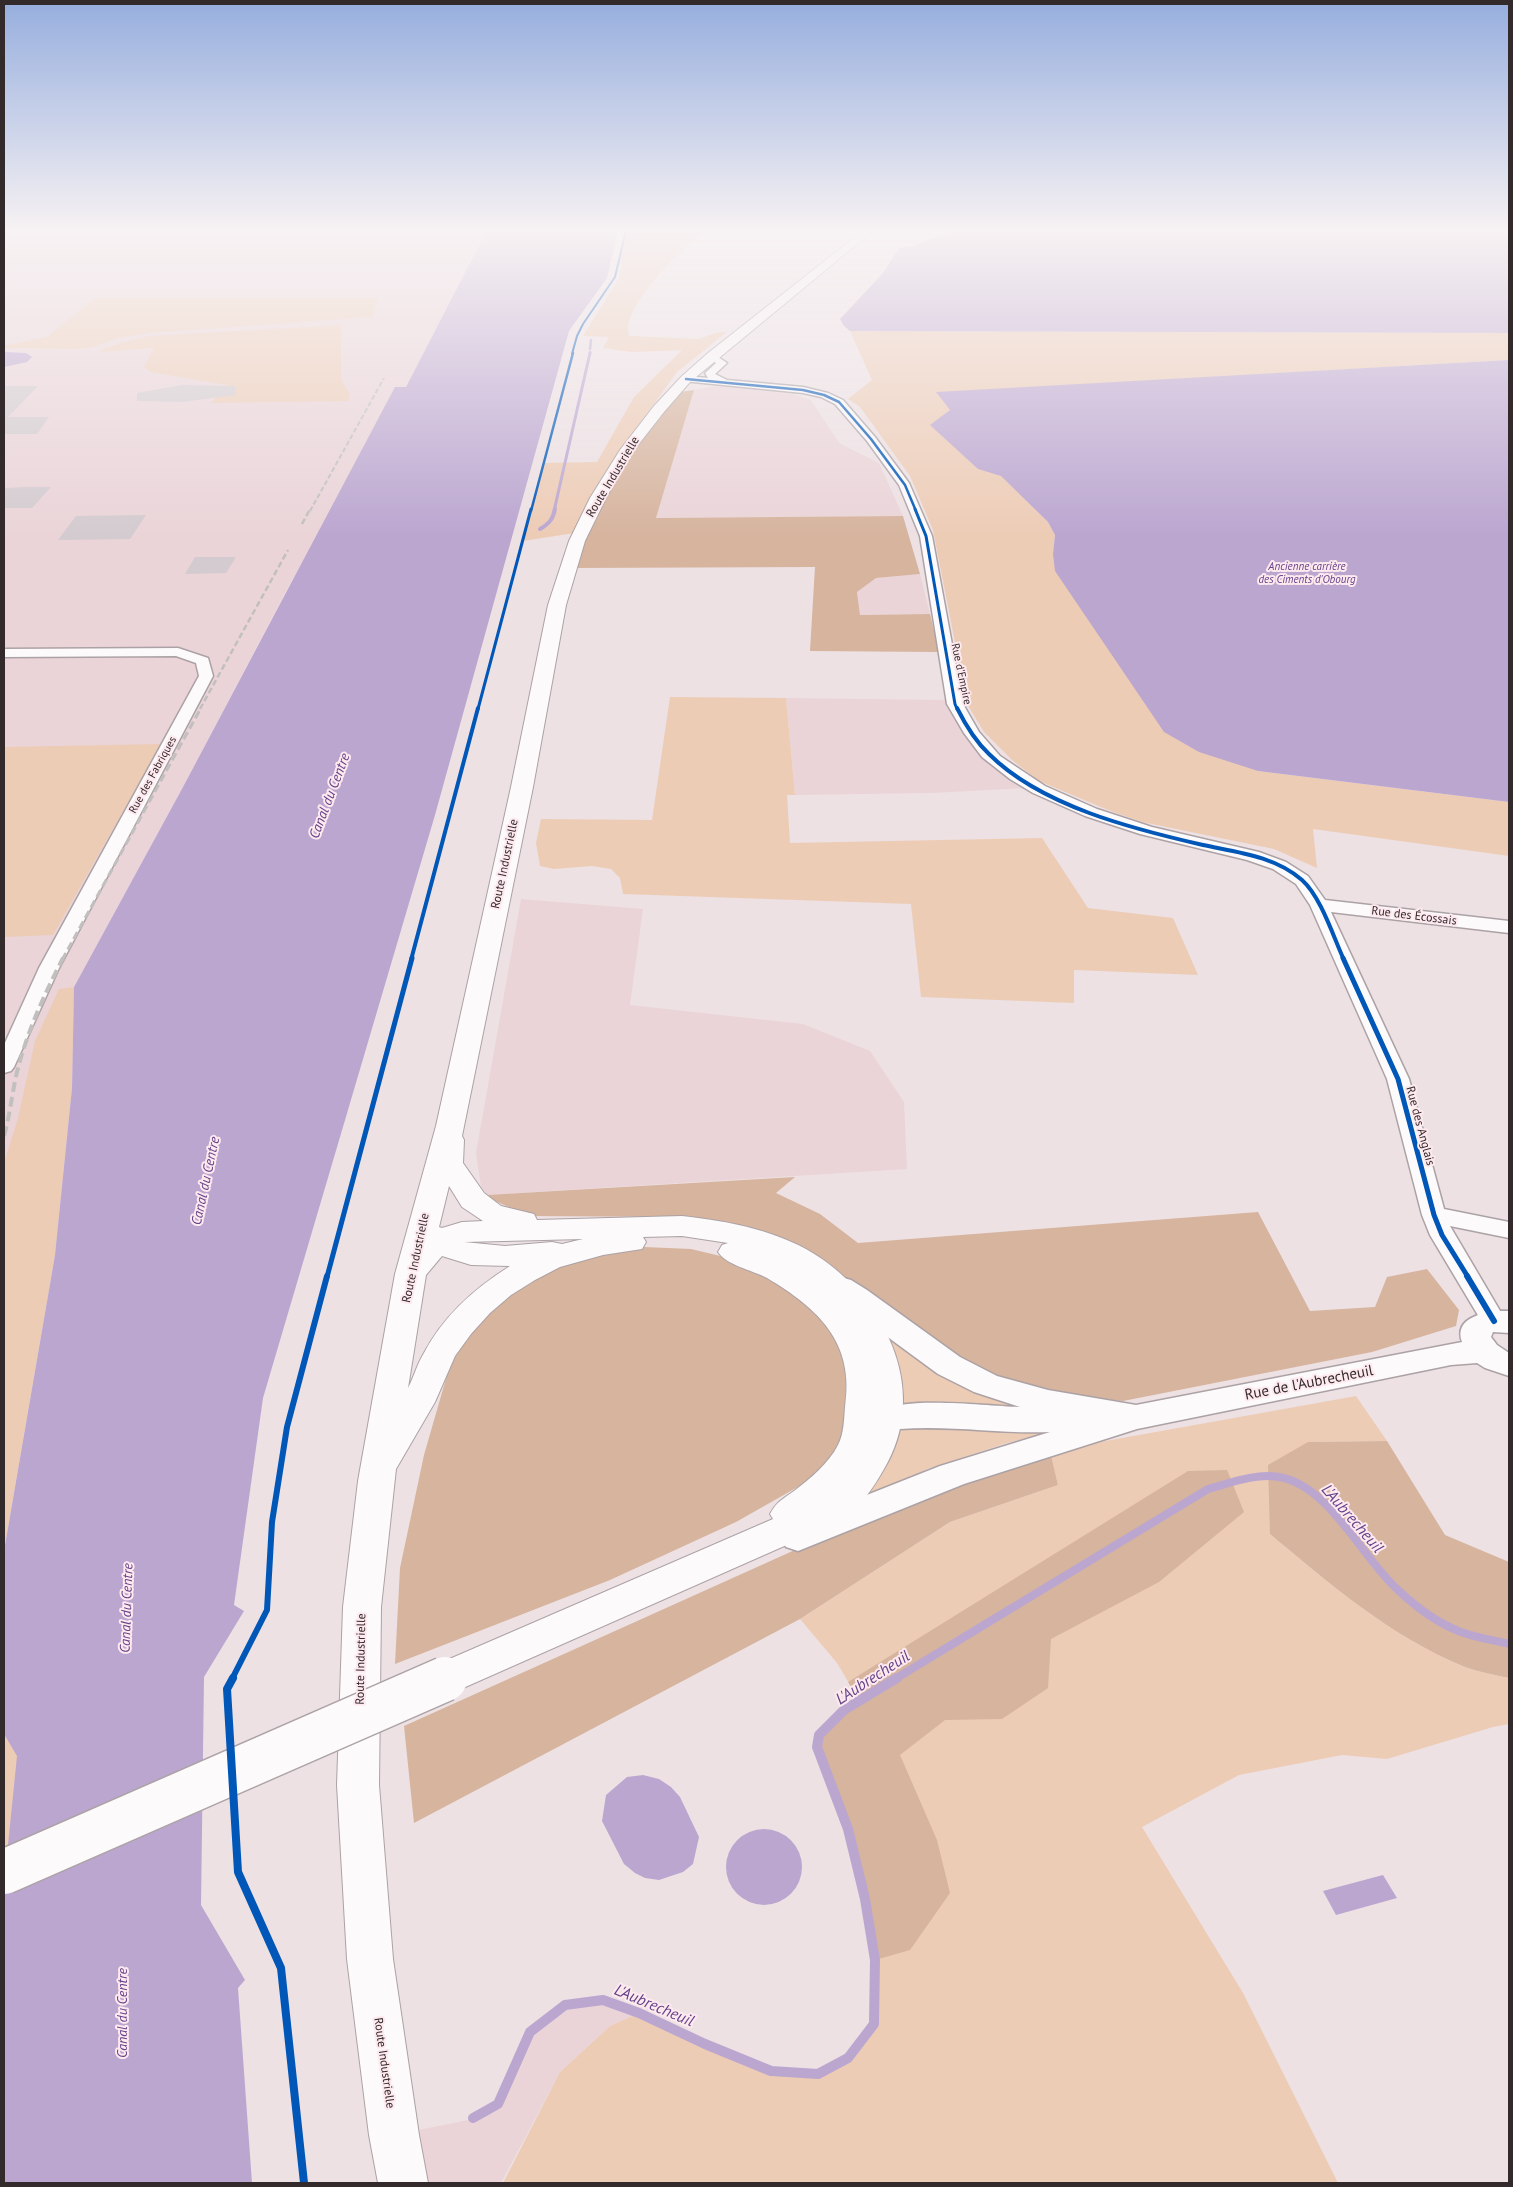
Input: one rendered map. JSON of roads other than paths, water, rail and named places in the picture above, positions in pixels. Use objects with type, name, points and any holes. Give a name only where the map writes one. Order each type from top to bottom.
[{"type":"main road","points":[[680,386],[712,356],[743,332]]},
{"type":"main road","name":"Route Industrielle","points":[[403,2183],[394,2135],[370,1959],[358,1785],[362,1607],[376,1481],[411,1274],[431,1248],[430,1233],[450,1126],[522,787],[557,604],[567,568],[581,532],[611,477],[642,431],[680,386]]},
{"type":"main road","points":[[4,1872],[803,1522],[828,1508],[847,1494],[874,1459],[882,1439],[885,1421],[888,1393],[885,1367],[864,1319],[847,1299],[811,1267],[779,1249],[745,1236],[715,1229],[682,1226],[530,1221],[506,1219],[490,1213],[473,1200],[449,1163],[450,1126]]},
{"type":"main road","points":[[430,1233],[447,1236],[477,1230],[682,1226]]},
{"type":"main road","points":[[430,1233],[450,1248],[475,1254],[498,1256],[623,1243],[651,1242],[718,1248],[744,1256],[797,1281],[821,1301],[839,1321],[860,1355],[865,1382],[856,1443],[834,1476],[809,1500],[712,1563]]},
{"type":"main road","points":[[376,1481],[386,1458],[428,1382],[442,1349],[466,1317],[490,1294],[505,1283],[548,1261],[586,1248]]},
{"type":"street","points":[[712,356],[722,363],[710,373],[711,376],[734,384]]},
{"type":"street","points":[[680,386],[734,384]]},
{"type":"street","name":"Rue d'Empire","points":[[680,386],[734,384],[803,390],[833,398],[844,407],[898,473],[905,486],[926,536],[955,704],[965,724],[994,759],[1021,779],[1046,793],[1100,815],[1152,832],[1261,859],[1280,866],[1303,881],[1319,905]]},
{"type":"street","name":"Rue des Fabriques","points":[[4,653],[178,652],[203,661],[206,676],[48,968],[4,1067]]},
{"type":"street","name":"Rue des Écossais","points":[[1319,905],[1509,927]]},
{"type":"street","name":"Rue des Anglais","points":[[1319,905],[1398,1079],[1434,1215],[1442,1235],[1502,1321]]},
{"type":"street","points":[[1434,1215],[1509,1230]]},
{"type":"street","points":[[821,1275],[858,1298],[937,1358],[967,1376],[1031,1398],[1136,1416]]},
{"type":"street","points":[[1502,1321],[1484,1323],[1478,1328],[1475,1335],[1476,1343],[1497,1361],[1509,1365]]},
{"type":"street","name":"Rue de l'Aubrecheuil","points":[[1136,1416],[1450,1354],[1482,1350]]},
{"type":"street","points":[[856,1443],[885,1421],[897,1417],[938,1416],[1032,1420],[1136,1416]]},
{"type":"street","points":[[646,1592],[705,1581],[786,1542],[952,1474],[1136,1416]]},
{"type":"water","name":"Canal du Centre","points":[[434,332],[569,332],[435,815],[263,1398],[234,1605],[244,1611],[204,1677],[201,1905],[245,1980],[238,1988],[252,2183],[4,2183],[4,1884],[17,1756],[4,1734],[4,1551],[55,1255],[72,1088],[74,987],[183,787],[395,387],[406,387]]},
{"type":"water","points":[[1199,332],[1509,332],[1509,333]]},
{"type":"water","points":[[4,352],[26,353],[32,357],[27,362],[4,367]]},
{"type":"water","name":"Ancienne carrière des Ciments d'Obourg","points":[[1509,360],[1509,802],[1258,771],[1199,752],[1164,732],[1055,571],[1053,554],[1055,535],[1048,522],[1001,476],[978,469],[930,425],[950,410],[936,392]]},
{"type":"water","points":[[643,1775],[659,1779],[671,1787],[680,1797],[699,1837],[693,1864],[683,1872],[659,1880],[645,1878],[624,1864],[602,1821],[606,1795],[627,1777]]},
{"type":"water","points":[[757,1829],[771,1829],[785,1835],[796,1846],[800,1852],[802,1867],[800,1882],[791,1894],[779,1903],[757,1905],[743,1899],[732,1888],[726,1874],[726,1860],[732,1846],[743,1835]]},
{"type":"water","points":[[1383,1875],[1397,1898],[1336,1915],[1323,1891]]},
{"type":"waterway","points":[[590,349],[591,340]]},
{"type":"waterway","points":[[554,511],[590,353]]},
{"type":"waterway","points":[[540,529],[550,521],[555,509]]},
{"type":"waterway","name":"L'Aubrecheuil","points":[[895,1679],[1208,1489],[1261,1476],[1279,1477],[1297,1483],[1314,1494],[1344,1525],[1385,1576],[1427,1614],[1461,1632],[1509,1644]]},
{"type":"waterway","name":"L'Aubrecheuil","points":[[473,2118],[498,2104],[530,2032],[565,2005],[603,2000],[639,2013],[705,2044],[771,2071],[818,2074],[848,2058],[874,2024],[875,1960],[865,1899],[848,1829],[817,1747],[819,1735],[844,1710],[897,1678]]},
{"type":"railway","points":[[310,511],[384,378]]},
{"type":"railway","points":[[302,524],[310,509]]},
{"type":"railway","points":[[200,709],[288,550]]},
{"type":"railway","points":[[62,959],[201,708]]},
{"type":"railway","points":[[4,1136],[17,1072],[26,1043],[43,1000],[62,959]]}]
